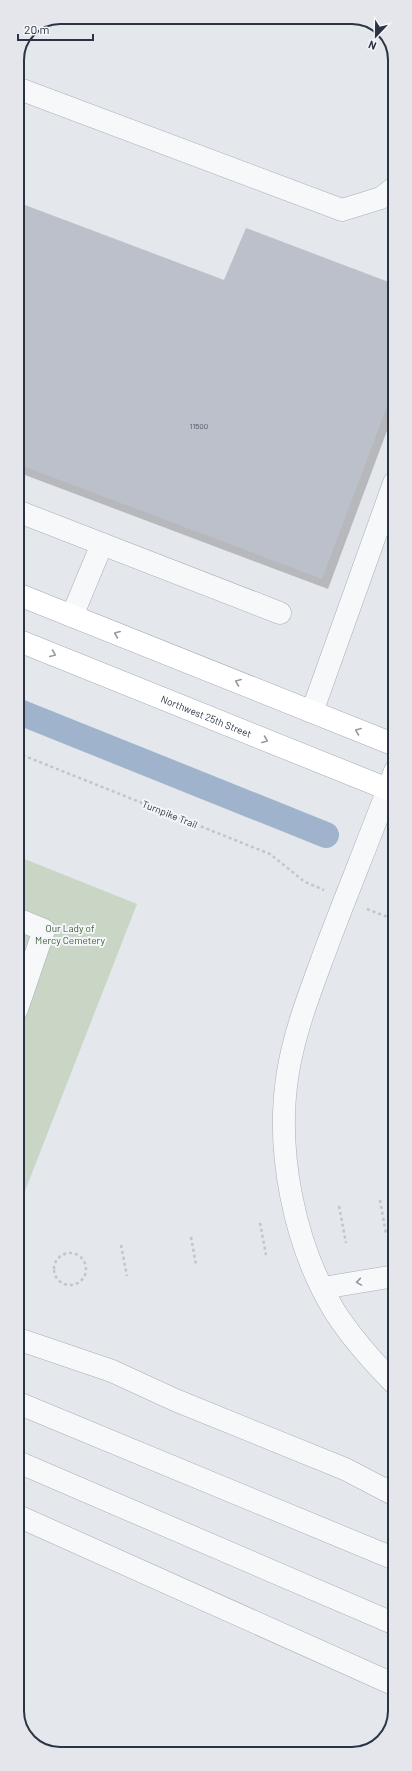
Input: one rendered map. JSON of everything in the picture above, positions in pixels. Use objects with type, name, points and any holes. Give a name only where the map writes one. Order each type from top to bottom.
[{"type":"main road","points":[[24,597],[388,743]]},
{"type":"main road","name":"Northwest 25th Street","points":[[24,643],[388,782]]},
{"type":"lane","points":[[24,91],[342,210],[381,198],[388,193]]},
{"type":"lane","points":[[312,712],[388,500]]},
{"type":"lane","points":[[24,514],[280,613]]},
{"type":"lane","points":[[72,616],[102,544]]},
{"type":"lane","points":[[388,794],[316,975],[295,1039],[284,1103],[285,1148],[293,1201],[300,1231],[309,1257],[335,1311],[373,1362],[388,1377]]},
{"type":"lane","points":[[24,922],[44,930],[24,991]]},
{"type":"lane","points":[[323,1288],[388,1277]]},
{"type":"lane","points":[[24,1340],[112,1371],[175,1400],[345,1469],[388,1491]]},
{"type":"lane","points":[[24,1405],[388,1556]]},
{"type":"lane","points":[[24,1465],[388,1621]]},
{"type":"lane","points":[[24,1519],[388,1682]]},
{"type":"path","name":"Turnpike Trail","points":[[24,756],[270,854],[305,882],[316,886]]},
{"type":"path","points":[[373,912],[388,917]]},
{"type":"path","points":[[380,1200],[386,1234]]},
{"type":"path","points":[[339,1206],[346,1243]]},
{"type":"path","points":[[260,1223],[266,1255]]},
{"type":"path","points":[[191,1237],[196,1265]]},
{"type":"path","points":[[121,1245],[127,1276]]},
{"type":"path","points":[[67,1253],[72,1253],[81,1257],[86,1266],[86,1272],[81,1281],[71,1285],[60,1282],[54,1272],[56,1262],[67,1253]]},
{"type":"green space","name":"Our Lady of Mercy Cemetery","points":[[24,859],[137,904],[24,1194]]},
{"type":"building","points":[[24,205],[224,280],[246,228],[388,282],[388,404],[322,579],[24,467]]},
{"type":"waterway","points":[[24,714],[326,835]]}]
